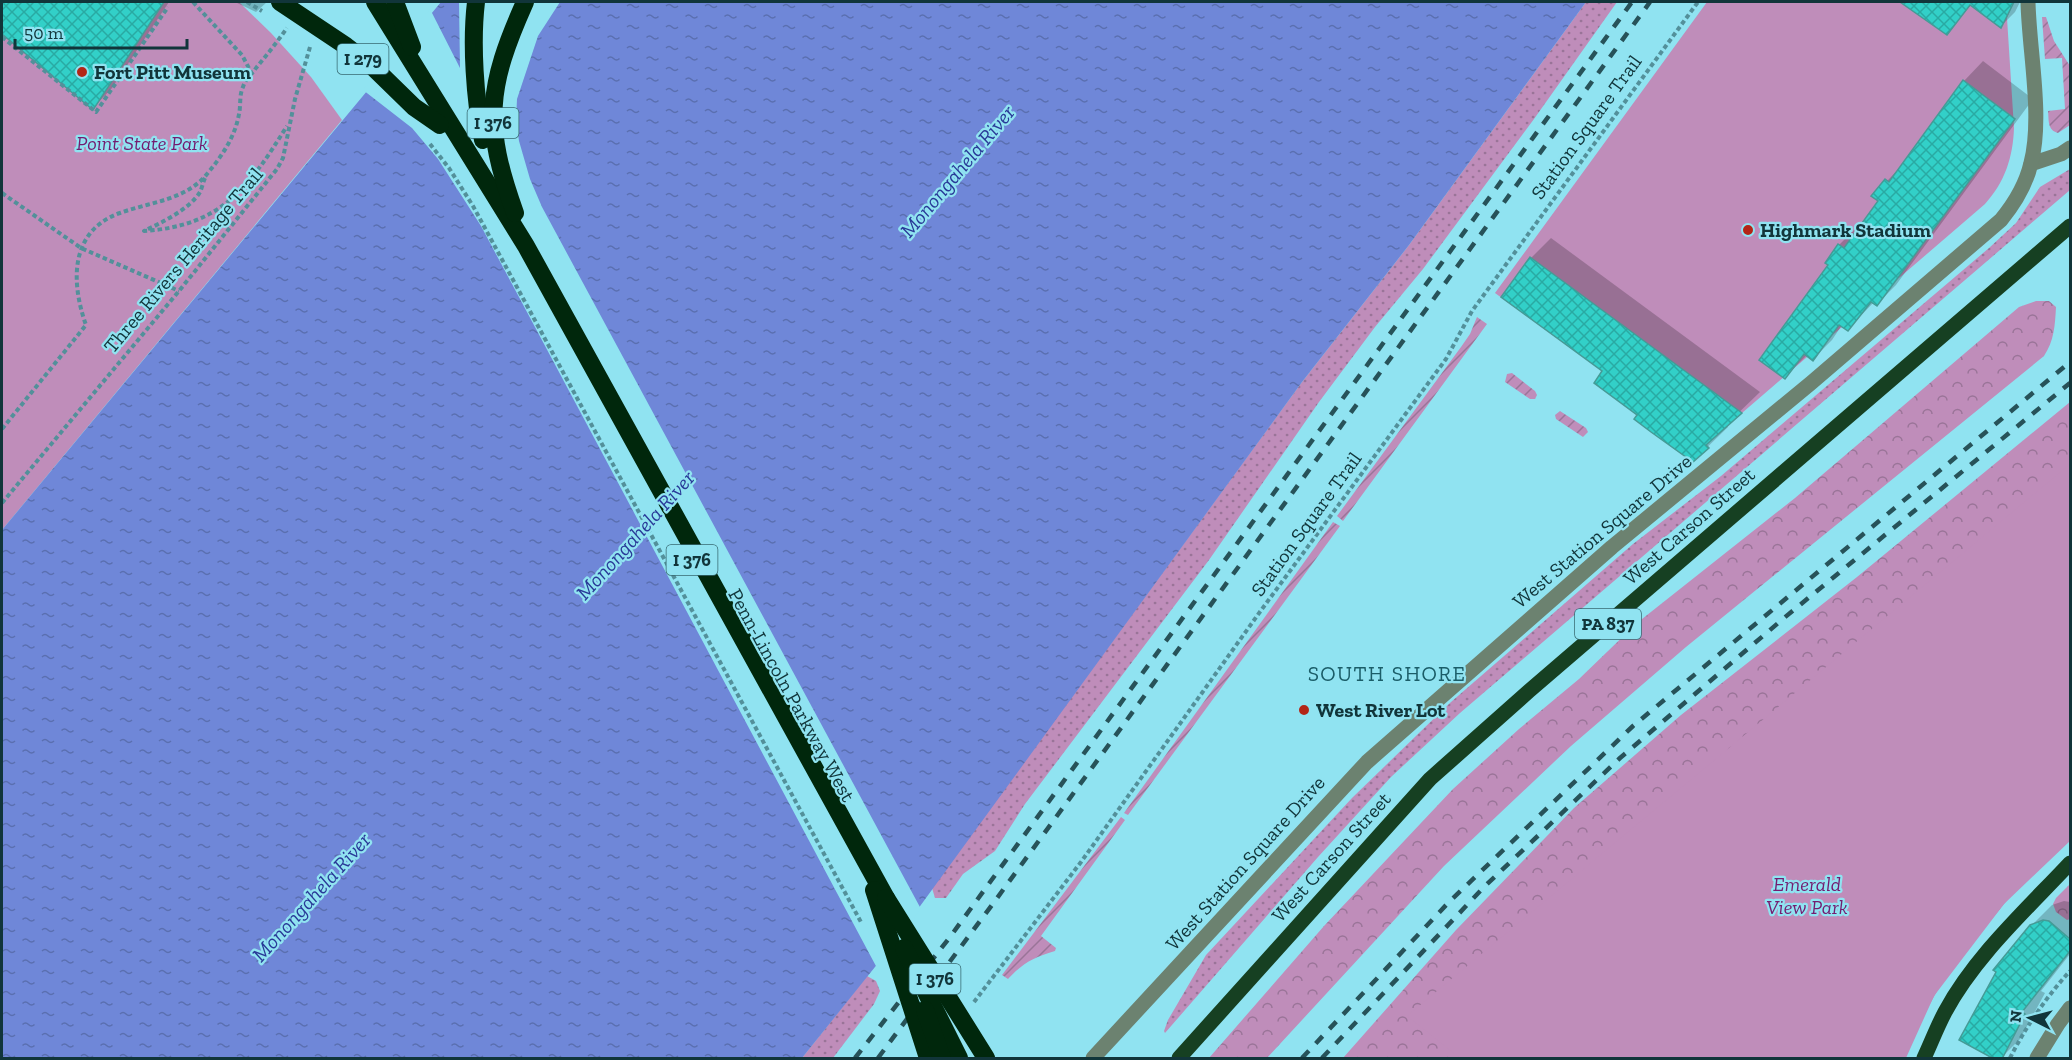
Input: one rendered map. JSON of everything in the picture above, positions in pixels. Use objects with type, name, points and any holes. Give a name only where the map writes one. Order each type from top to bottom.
[{"type":"highway","name":"I 279","points":[[280,2],[346,46],[414,107],[441,125],[510,230]]},
{"type":"highway","name":"I 279","points":[[375,2],[526,246]]},
{"type":"highway","points":[[375,2],[441,125]]},
{"type":"highway","points":[[395,2],[428,87]]},
{"type":"highway","name":"I 376","points":[[477,2],[474,37],[482,135],[491,176],[510,230]]},
{"type":"highway","name":"I 376","points":[[525,2],[497,76],[493,100],[493,122],[501,175],[526,246]]},
{"type":"highway","name":"Penn-Lincoln Parkway West","points":[[510,230],[880,894],[986,1059]]},
{"type":"highway","name":"Penn-Lincoln Parkway West","points":[[526,246],[880,894],[959,1059]]},
{"type":"highway","points":[[880,894],[928,1059]]},
{"type":"highway","points":[[880,894],[942,1059]]},
{"type":"main road","name":"West Carson Street","points":[[1179,1059],[1430,779],[2070,226]]},
{"type":"main road","points":[[1924,1059],[1946,1011],[1969,977],[2001,936],[2070,863]]},
{"type":"street","name":"West Station Square Drive","points":[[1093,1059],[1367,762],[1612,547],[1811,383],[2001,220],[2015,202],[2031,164],[2035,142],[2028,2]]},
{"type":"street","points":[[2031,164],[2061,154],[2070,148]]},
{"type":"street","points":[[2037,1059],[2070,1008]]},
{"type":"path","points":[[193,2],[242,55],[252,74]]},
{"type":"path","points":[[247,2],[265,13]]},
{"type":"path","name":"Station Square Trail","points":[[970,1007],[1081,862],[1262,609],[1446,358],[1472,311],[1698,2]]},
{"type":"path","points":[[2,37],[96,112],[168,7]]},
{"type":"path","points":[[282,23],[289,28],[243,87],[239,116],[232,138],[205,177],[200,192],[168,220],[144,231],[169,230],[204,217],[236,197],[259,171],[290,121]]},
{"type":"path","name":"Three Rivers Heritage Trail","points":[[2,503],[179,291],[277,169],[283,158],[309,40],[315,46]]},
{"type":"path","points":[[426,138],[449,168],[472,206],[867,934]]},
{"type":"path","points":[[2,429],[86,325],[75,278],[81,248],[92,232],[105,220],[119,213],[174,196],[205,177]]},
{"type":"path","points":[[2,193],[81,248],[179,291]]},
{"type":"path","points":[[2010,1059],[2020,1038],[2070,971]]},
{"type":"green space","name":"Point State Park","points":[[2,2],[239,2],[311,77],[342,120],[2,530]]},
{"type":"green space","points":[[1586,2],[1617,2],[1423,269],[1375,327],[1319,402],[1209,560],[1025,804],[995,851],[963,874],[946,898],[935,898],[932,888],[1302,382],[1409,245]]},
{"type":"green space","name":"Highmark Stadium","points":[[1707,2],[2009,2],[2013,4],[2007,18],[2014,128],[2007,169],[1998,187],[1985,204],[1706,444],[1709,448],[1693,462],[1634,419],[1637,415],[1594,383],[1602,371],[1495,293]]},
{"type":"green space","points":[[2042,17],[2046,17],[2054,41],[2070,66],[2070,125],[2058,133],[2050,127],[2048,111],[2065,109],[2062,58],[2045,59]]},
{"type":"green space","points":[[2070,169],[2070,190],[1460,713],[1391,777],[1165,1033],[1168,1020],[1206,955],[1352,798],[1451,702],[1633,544],[1721,476],[1989,248],[2016,223],[2040,187]]},
{"type":"green space","points":[[2036,301],[2049,301],[2056,307],[2052,339],[2044,356],[1686,647],[1571,746],[1444,866],[1267,1058],[1209,1058],[1324,926],[1453,789],[1579,679],[1637,623],[1795,498],[2019,307]]},
{"type":"green space","points":[[1477,317],[1487,324],[1343,521],[1337,516],[1461,347],[1470,334]]},
{"type":"green space","points":[[1512,373],[1535,391],[1537,395],[1535,399],[1530,399],[1505,382],[1507,374]]},
{"type":"green space","name":"Emerald View Park","points":[[2070,402],[2070,837],[2027,876],[1946,975],[1900,1058],[1343,1058],[1456,930],[1574,808],[1681,715],[1857,577]]},
{"type":"green space","points":[[1560,411],[1586,428],[1588,432],[1583,437],[1556,419],[1555,415]]},
{"type":"green space","name":"Emerald View Park","points":[[2070,464],[2070,841],[2004,904],[1934,996],[1906,1058],[1460,1058],[1407,1016]]},
{"type":"green space","points":[[1333,522],[1340,526],[1128,815],[1124,813]]},
{"type":"green space","points":[[1121,817],[1125,820],[1041,936],[1056,948],[1055,951],[1029,961],[1008,979],[1002,975]]},
{"type":"green space","points":[[2070,884],[2070,919],[2067,920],[2056,912],[2053,904]]},
{"type":"green space","points":[[867,976],[876,981],[880,991],[874,1004],[833,1058],[802,1058]]},
{"type":"water","name":"Monongahela River","points":[[441,2],[1586,2],[1409,245],[1302,382],[883,957],[802,1058],[2,1058],[2,530]]},
{"type":"pier","points":[[459,2],[560,2],[538,36],[517,99],[516,121],[519,141],[530,179],[542,207],[921,909],[877,968],[481,226],[438,159],[412,128],[363,90],[430,9],[460,68]]},
{"type":"building","name":"Fort Pitt Museum","points":[[2,2],[164,2],[93,110],[2,34]]},
{"type":"building","points":[[1900,2],[2014,2],[2001,28],[1970,5],[1947,35]]},
{"type":"building","points":[[1963,80],[2015,119],[1877,306],[1871,302],[1848,331],[1839,325],[1813,361],[1804,354],[1785,379],[1759,360],[1828,265],[1825,263],[1838,244],[1844,248],[1878,201],[1871,196],[1885,179],[1889,182]]},
{"type":"building","points":[[1530,257],[1742,413],[1706,445],[1709,448],[1693,462],[1651,432],[1634,419],[1637,415],[1594,383],[1602,371],[1501,297]]},
{"type":"building","points":[[2043,920],[2049,921],[2070,939],[2070,951],[2022,1012],[2025,1014],[2002,1059],[1994,1059],[1959,1040],[1996,972],[1993,970],[2030,925]]},
{"type":"railway","points":[[855,1058],[950,937],[1632,2]]},
{"type":"railway","points":[[878,1058],[1650,2]]},
{"type":"railway","points":[[1302,1058],[1449,902],[1633,726],[2070,362]]},
{"type":"railway","points":[[1322,1058],[1485,886],[1620,758],[1784,618],[2070,383]]},
{"type":"place","name":"Fort Pitt Museum","points":[[82,72]]},
{"type":"place","name":"Highmark Stadium","points":[[1748,230]]},
{"type":"place","name":"West River Lot","points":[[1304,710]]},
{"type":"district","name":"SOUTH SHORE","points":[[1387,673]]}]
